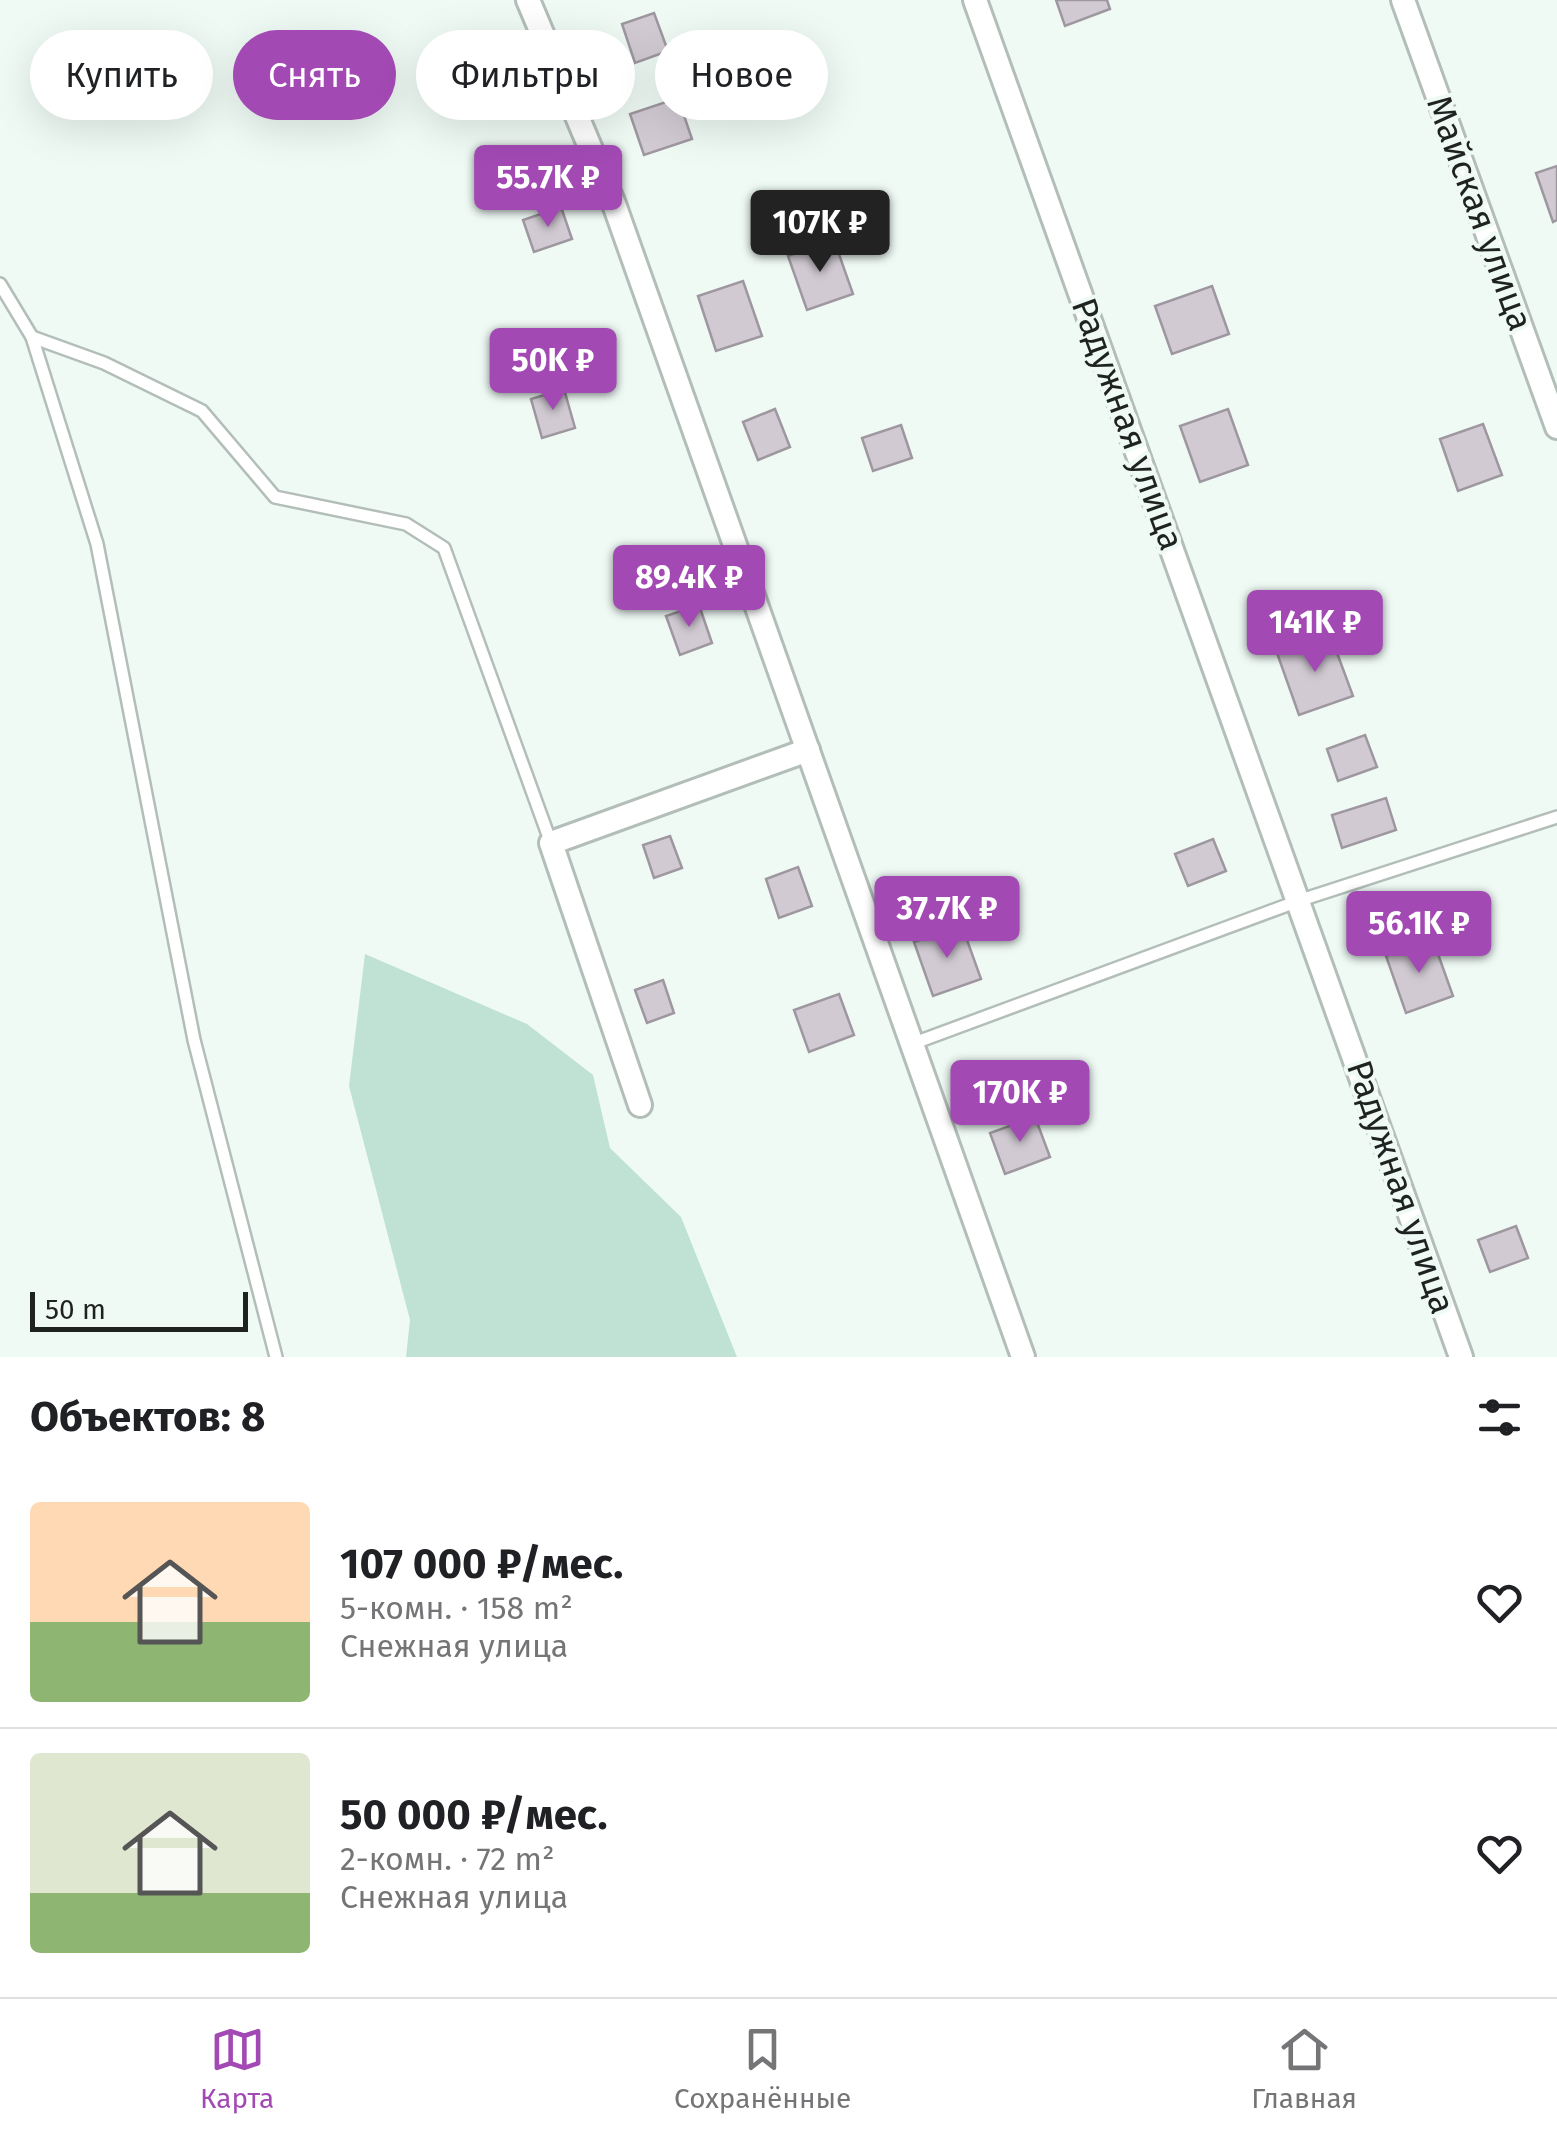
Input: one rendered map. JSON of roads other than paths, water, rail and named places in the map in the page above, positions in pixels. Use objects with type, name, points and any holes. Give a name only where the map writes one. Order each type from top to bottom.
[{"type":"street","points":[[528,0],[614,204],[908,1044],[1023,1357]]},
{"type":"street","name":"Радужная улица","points":[[974,0],[1462,1357]]},
{"type":"street","name":"Майская улица","points":[[1403,0],[1557,426]]},
{"type":"street","points":[[640,1105],[550,843],[808,750]]},
{"type":"lane","points":[[0,284],[32,337],[97,544],[194,1040],[276,1357]]},
{"type":"lane","points":[[32,337],[104,363],[202,411],[275,497],[406,524],[444,548],[550,843]]},
{"type":"lane","points":[[908,1044],[1300,900],[1557,817]]}]
